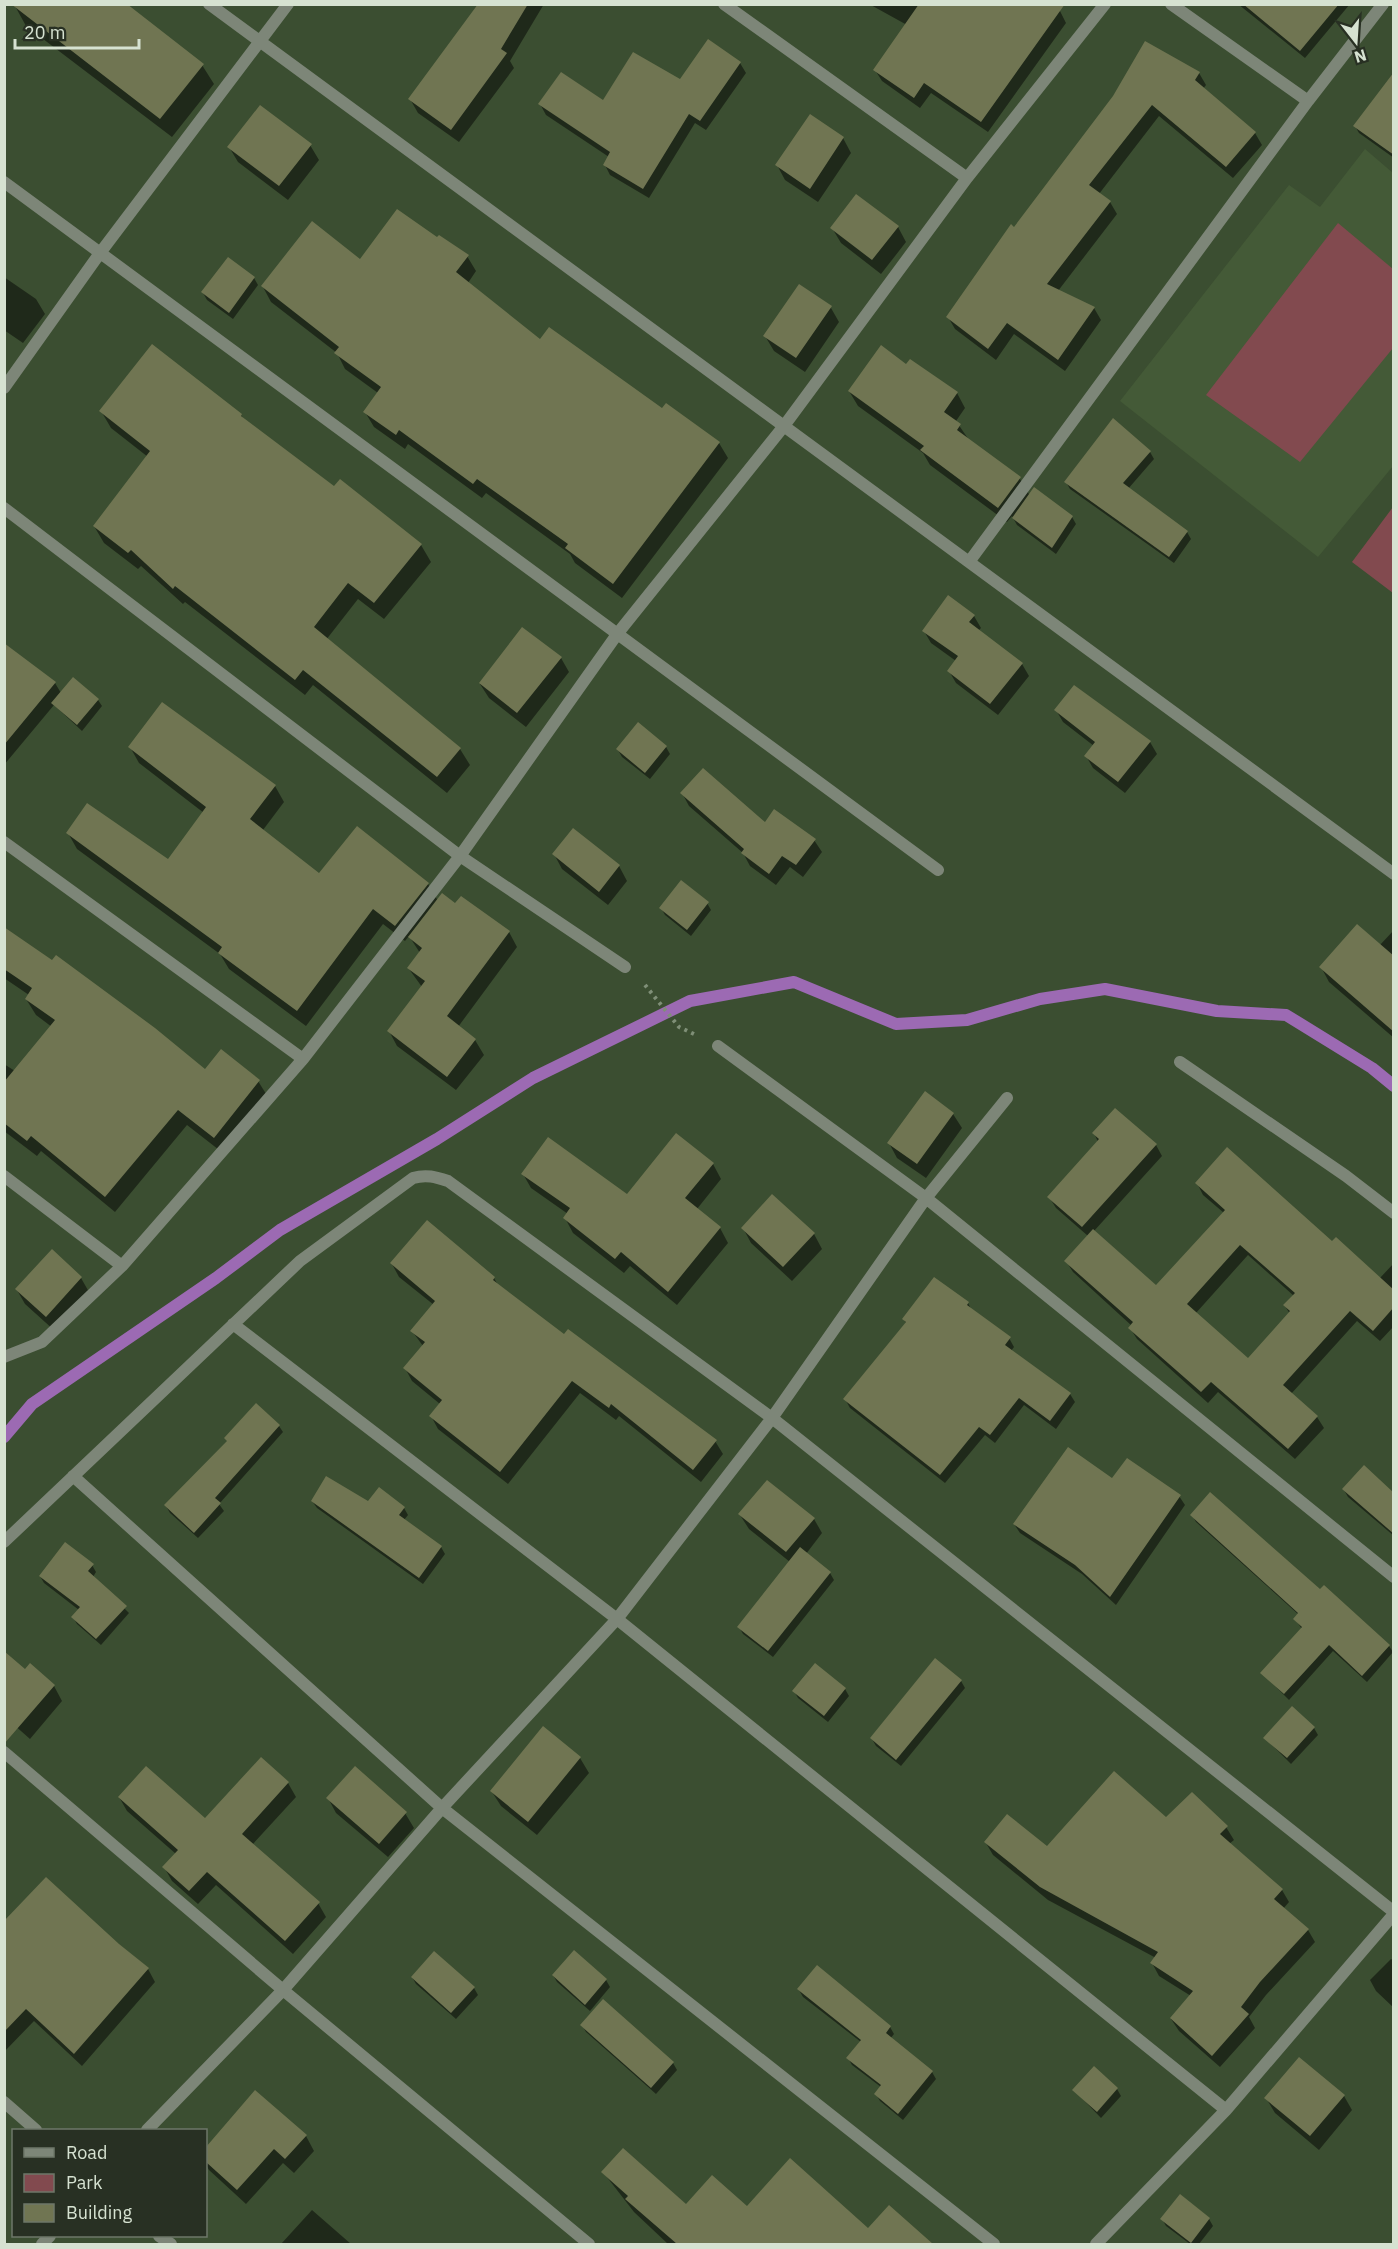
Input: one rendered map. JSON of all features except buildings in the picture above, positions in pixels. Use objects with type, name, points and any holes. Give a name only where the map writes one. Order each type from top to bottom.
[{"type":"street","points":[[209,4],[1394,874]]},
{"type":"street","points":[[4,388],[100,253],[288,4]]},
{"type":"street","points":[[724,4],[967,178]]},
{"type":"street","points":[[4,1357],[42,1342],[122,1266],[303,1059],[460,856],[618,633],[784,426],[967,178],[1105,4]]},
{"type":"street","points":[[1171,4],[1308,101]]},
{"type":"street","points":[[969,562],[1308,101],[1383,4]]},
{"type":"street","points":[[4,182],[938,870]]},
{"type":"street","points":[[4,508],[460,856],[625,967]]},
{"type":"street","points":[[4,842],[303,1059]]},
{"type":"street","points":[[718,1046],[926,1198],[1394,1577]]},
{"type":"street","points":[[1180,1062],[1346,1176],[1394,1213]]},
{"type":"street","points":[[148,2129],[283,1990],[442,1808],[617,1619],[772,1418],[926,1198],[1007,1098]]},
{"type":"street","points":[[4,1542],[300,1261],[413,1178],[422,1175],[434,1177],[458,1188],[772,1418],[1394,1913],[1226,2110],[1096,2244]]},
{"type":"street","points":[[4,1176],[122,1266]]},
{"type":"street","points":[[233,1324],[617,1619],[1226,2110]]},
{"type":"street","points":[[73,1476],[442,1808],[994,2244]]},
{"type":"street","points":[[4,1752],[283,1990],[589,2244]]},
{"type":"street","points":[[4,2102],[35,2129]]},
{"type":"path","points":[[644,983],[679,1027]]},
{"type":"shaded area","points":[[1365,149],[1393,173],[1393,466],[1318,557],[1120,401],[1289,185],[1320,207]]},
{"type":"green space","points":[[1338,223],[1393,269],[1393,348],[1300,462],[1206,395]]},
{"type":"green space","points":[[1393,507],[1393,593],[1352,562]]},
{"type":"waterway","points":[[4,1437],[32,1404],[216,1278],[280,1230],[437,1139],[533,1078],[690,1001],[794,982],[896,1024],[967,1020],[1040,999],[1105,989],[1217,1011],[1286,1015],[1372,1068],[1394,1086]]}]
